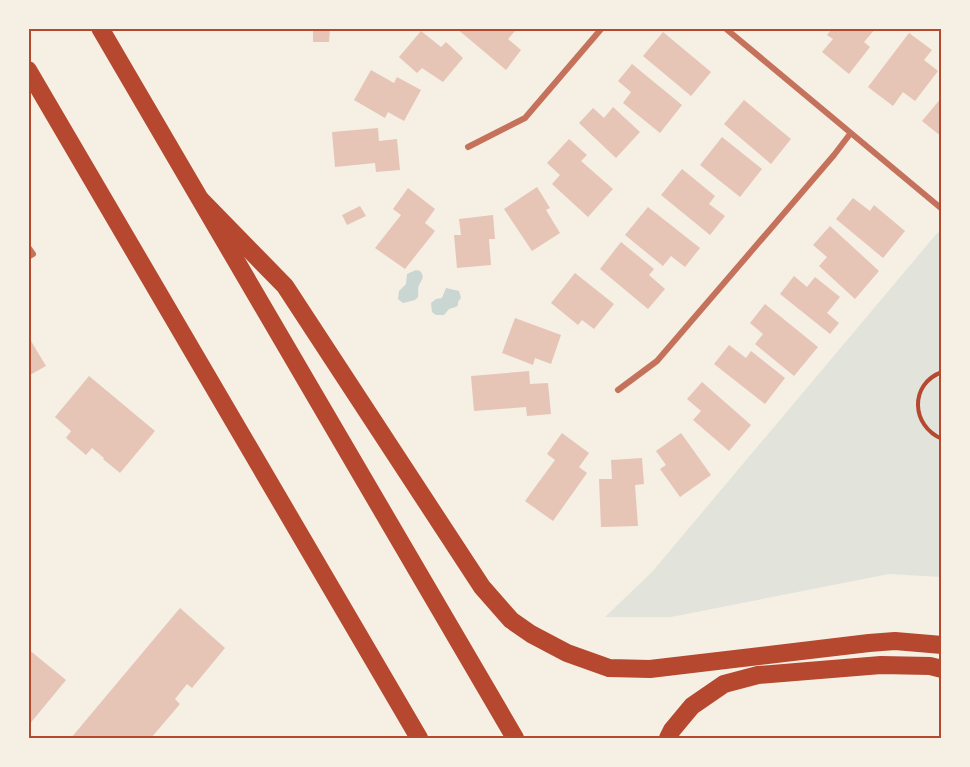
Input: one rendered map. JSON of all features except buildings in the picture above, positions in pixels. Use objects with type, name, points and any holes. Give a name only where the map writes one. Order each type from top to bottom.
[{"type":"highway","points":[[100,28],[515,738]]},
{"type":"highway","points":[[28,70],[419,738]]},
{"type":"highway","points":[[201,200],[285,286],[482,587],[511,620],[531,634],[567,653],[609,668],[650,669],[878,642],[942,645]]},
{"type":"highway","points":[[668,738],[692,706],[724,684],[758,675],[881,665],[930,666],[942,669]]},
{"type":"street","points":[[468,147],[525,118],[602,28]]},
{"type":"street","points":[[725,28],[942,209]]},
{"type":"street","points":[[618,390],[657,361],[850,134]]},
{"type":"street","points":[[28,247],[31,256]]},
{"type":"path","points":[[942,372],[932,377],[923,387],[918,403],[921,421],[927,430],[942,439]]},
{"type":"shaded area","points":[[938,232],[941,234],[941,577],[889,574],[671,617],[605,617],[652,572]]},
{"type":"shaded area","points":[[416,270],[420,271],[423,276],[418,286],[418,297],[403,303],[398,299],[399,291],[406,284],[407,274]]},
{"type":"shaded area","points":[[446,288],[459,291],[461,298],[456,307],[449,309],[444,315],[436,315],[432,312],[431,303],[442,298]]}]
